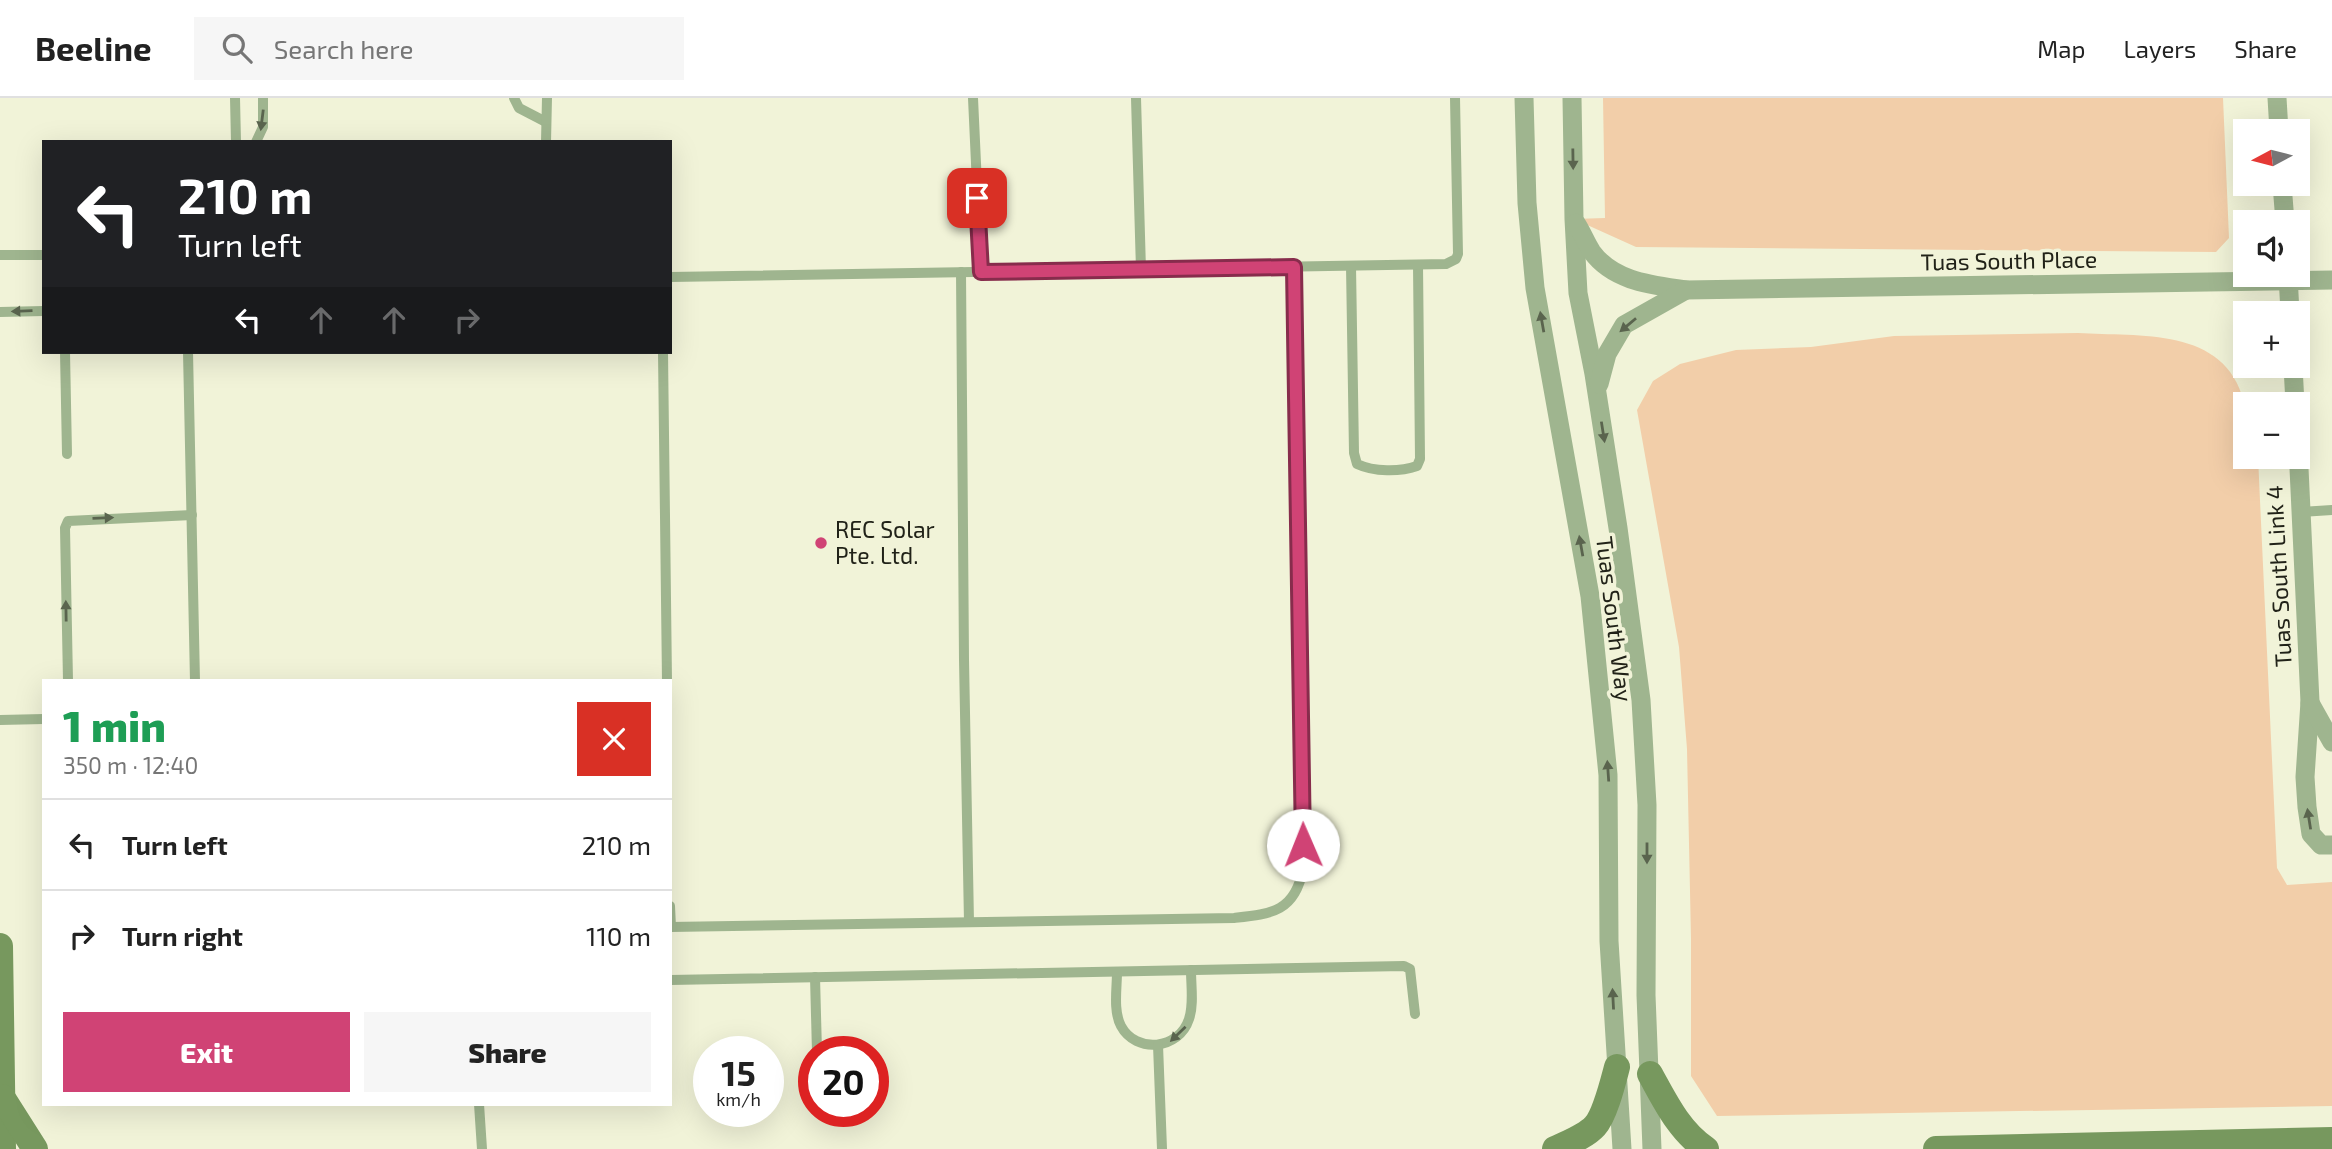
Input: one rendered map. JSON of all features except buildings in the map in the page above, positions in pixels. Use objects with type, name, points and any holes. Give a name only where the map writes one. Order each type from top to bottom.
[{"type":"street","name":"Tuas South Way","points":[[1524,98],[1527,203],[1535,288],[1590,596],[1608,775],[1609,941],[1622,1149]]},
{"type":"street","name":"Tuas South Way","points":[[1572,98],[1578,293],[1618,528],[1641,700],[1647,805],[1646,995],[1652,1149]]},
{"type":"street","points":[[2277,98],[2278,119]]},
{"type":"street","name":"Tuas South Place","points":[[1574,219],[1593,254],[1616,273],[1644,284],[1686,290],[2233,278]]},
{"type":"street","name":"Tuas South Place","points":[[2310,278],[2332,280]]},
{"type":"street","name":"Tuas South Place","points":[[1597,393],[1606,354],[1624,325],[1686,290]]},
{"type":"street","name":"Tuas South Link 4","points":[[2299,469],[2310,702],[2305,777],[2306,807],[2311,834],[2321,845],[2332,845]]},
{"type":"street","name":"Tuas South Link 4","points":[[2310,702],[2332,742]]},
{"type":"street","points":[[0,946],[3,1149]]},
{"type":"street","points":[[1555,1149],[1579,1138],[1595,1126],[1608,1100],[1617,1067]]},
{"type":"street","points":[[1650,1074],[1679,1122],[1706,1149]]},
{"type":"street","points":[[1,1095],[35,1149]]},
{"type":"street","points":[[1936,1149],[2332,1140]]},
{"type":"lane","points":[[236,98],[236,140]]},
{"type":"lane","points":[[257,140],[262,127],[263,98]]},
{"type":"lane","points":[[514,98],[519,108],[546,122]]},
{"type":"lane","points":[[546,140],[547,98]]},
{"type":"lane","points":[[973,98],[981,272]]},
{"type":"lane","points":[[1136,98],[1141,270]]},
{"type":"lane","points":[[672,277],[1446,264],[1456,259],[1458,254],[1455,98]]},
{"type":"lane","points":[[0,255],[42,255]]},
{"type":"lane","points":[[1352,266],[1354,453],[1357,464],[1365,468],[1389,470],[1410,469],[1417,466],[1420,458],[1418,265]]},
{"type":"lane","points":[[672,927],[1234,918],[1262,915],[1291,900],[1300,886],[1303,869],[1294,267]]},
{"type":"lane","points":[[961,272],[963,646],[969,922]]},
{"type":"lane","points":[[0,312],[42,311]]},
{"type":"lane","points":[[65,354],[67,454]]},
{"type":"lane","points":[[188,354],[195,679]]},
{"type":"lane","points":[[663,354],[667,679]]},
{"type":"lane","points":[[2301,512],[2332,510]]},
{"type":"lane","points":[[68,679],[65,540],[68,521],[192,516]]},
{"type":"lane","points":[[0,720],[42,719]]},
{"type":"lane","points":[[672,979],[1404,967],[1410,969],[1415,1014]]},
{"type":"lane","points":[[1117,972],[1117,1013],[1120,1025],[1136,1041],[1157,1045],[1168,1043],[1177,1037],[1189,1021],[1191,970]]},
{"type":"lane","points":[[815,977],[816,1036]]},
{"type":"lane","points":[[1157,1045],[1162,1149]]},
{"type":"lane","points":[[480,1106],[482,1149]]},
{"type":"shaded area","points":[[1603,98],[2223,98],[2229,238],[2216,252],[1636,247],[1574,219],[1605,218]]},
{"type":"shaded area","points":[[2078,333],[2152,337],[2199,348],[2219,360],[2234,378],[2240,392],[2233,392],[2233,469],[2259,469],[2277,868],[2287,885],[2332,882],[2332,1106],[1717,1116],[1691,1076],[1687,749],[1679,647],[1637,410],[1653,381],[1680,364],[1736,350],[1811,347],[1894,336]]},
{"type":"place","name":"REC Solar Pte. Ltd.","points":[[821,543]]},
{"type":"route","points":[[977,198],[981,272],[1294,267],[1303,845]]}]
